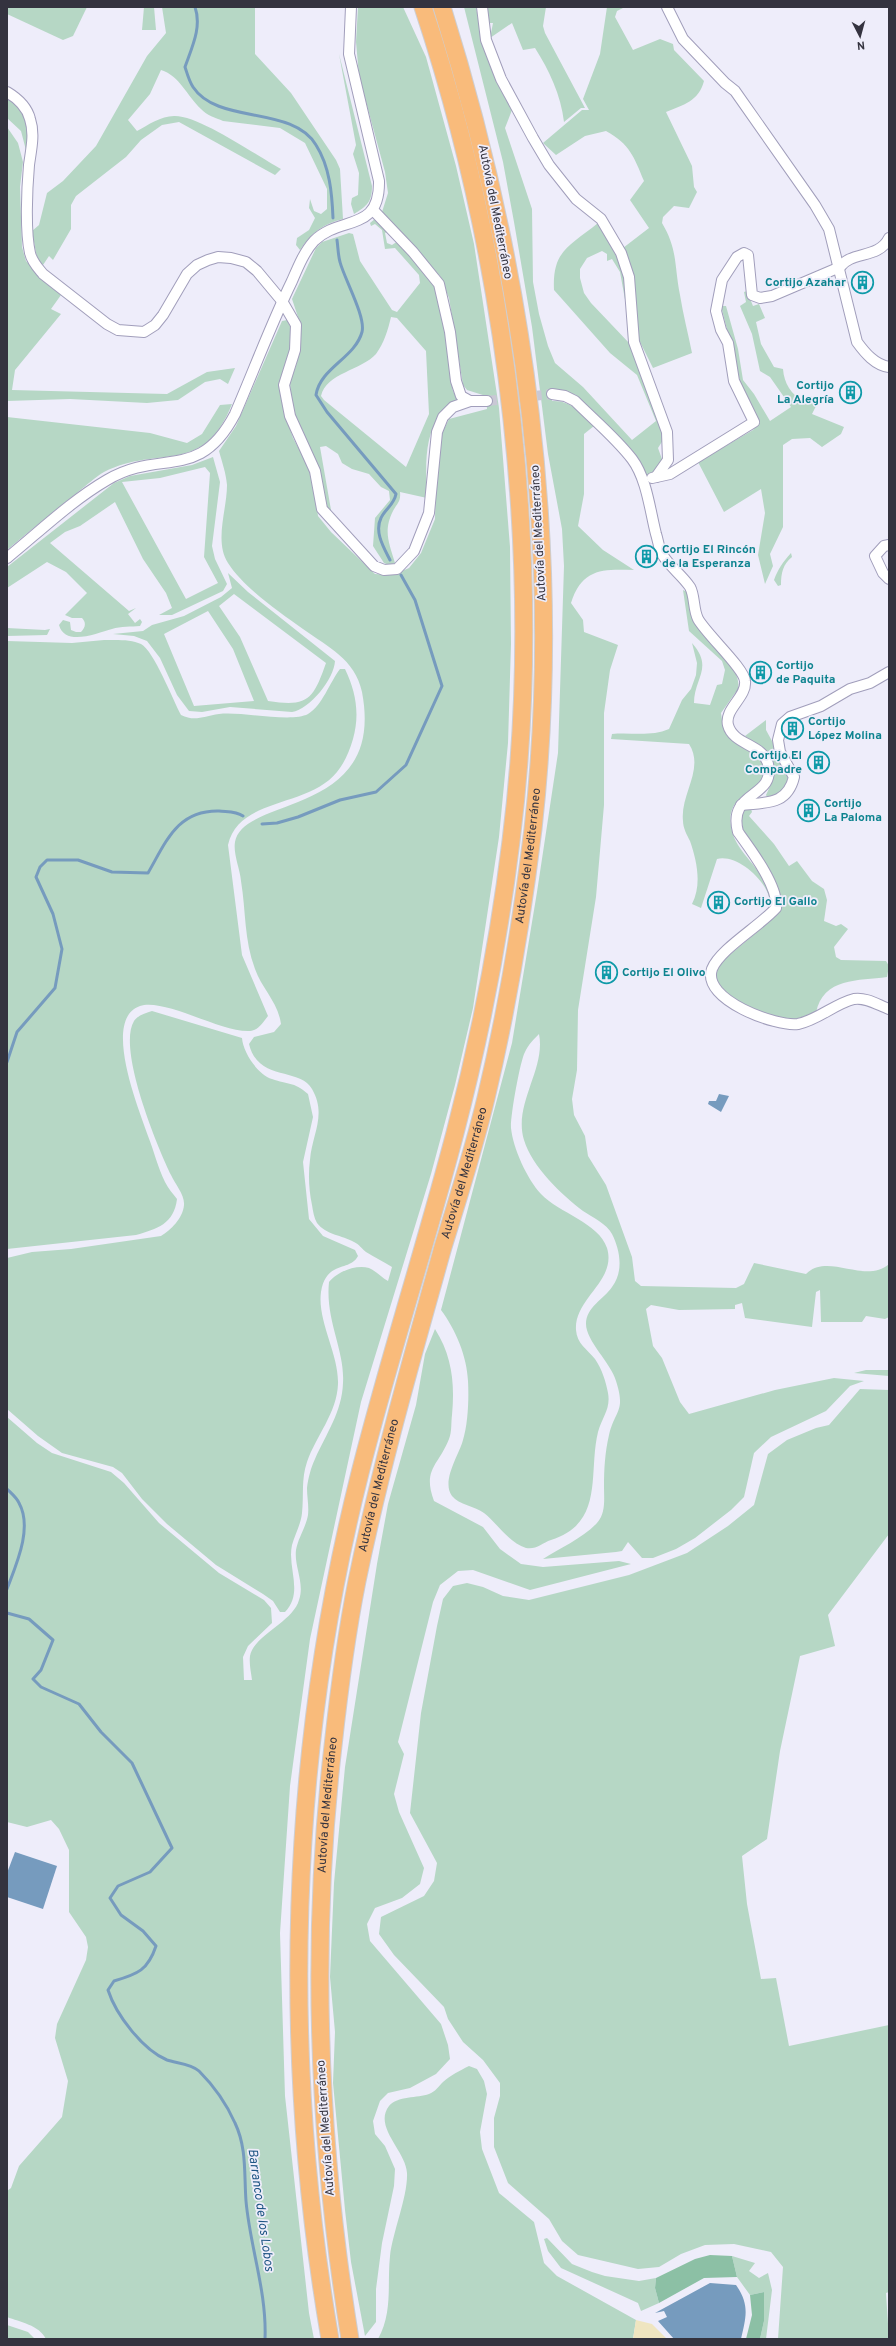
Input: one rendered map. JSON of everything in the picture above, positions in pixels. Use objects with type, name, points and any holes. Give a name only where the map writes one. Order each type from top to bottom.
[{"type":"highway","points":[[413,7],[448,90]]},
{"type":"highway","name":"Autovía del Mediterráneo","points":[[330,2339],[319,2274],[309,2189],[298,2028],[302,1862],[314,1729],[327,1636],[359,1477],[454,1138],[488,990],[512,839],[520,735],[523,569],[516,461],[497,314],[468,162],[439,53],[423,7]]},
{"type":"highway","name":"Autovía del Mediterráneo","points":[[350,2339],[329,2186],[322,2088],[319,1994],[320,1900],[325,1822],[339,1692],[356,1584],[399,1404],[485,1103],[506,1002],[533,830],[540,729],[543,635],[539,488],[531,412],[503,240],[487,164],[463,75],[442,7]]},
{"type":"highway","points":[[450,7],[484,123],[487,164]]},
{"type":"street","points":[[7,558],[80,499],[121,472],[140,466],[191,458],[211,448],[228,428],[235,414],[282,301],[305,254],[314,242],[328,231],[354,223],[373,210],[379,197],[379,181],[349,54],[351,7]]},
{"type":"street","points":[[482,7],[486,40],[501,79],[533,138],[549,165],[576,199],[601,218],[621,253],[629,277],[634,342],[667,432],[668,460],[656,478]]},
{"type":"street","points":[[667,7],[683,39],[725,83],[735,91],[815,205],[829,229],[840,267],[857,342],[868,356],[884,366],[889,367]]},
{"type":"street","points":[[7,92],[23,105],[30,119],[33,133],[28,187],[30,254],[34,264],[43,274],[107,324],[118,330],[144,332],[155,325],[163,315],[186,274],[197,265],[218,257],[246,262],[257,271],[282,301],[296,325],[295,350],[284,385],[290,416],[315,471],[322,509],[374,566],[384,570],[397,569],[414,551],[429,513],[432,468],[437,432],[443,417],[453,407],[470,401],[486,401]]},
{"type":"street","points":[[373,210],[413,252],[439,284],[451,338],[456,381],[461,396],[470,401]]},
{"type":"street","points":[[642,480],[670,474],[754,422],[734,381],[728,343],[721,330],[716,311],[722,280],[737,257],[744,254],[748,255],[752,295],[760,298],[772,296],[840,267],[843,262],[873,253],[881,248],[889,238]]},
{"type":"street","points":[[552,394],[565,396],[575,401],[632,460],[642,480],[662,554],[690,588],[698,618],[718,647],[741,670],[745,681],[743,691],[729,716],[728,724],[730,731],[763,755],[768,762],[769,774],[761,789],[740,805],[736,814],[738,832],[773,888],[777,900],[776,908],[746,933],[717,961],[712,969],[711,978],[713,986],[725,1000],[738,1007],[788,1023],[797,1024],[813,1019],[855,999],[865,1000],[889,1008]]},
{"type":"street","points":[[889,545],[884,546],[875,556],[883,573],[889,579]]},
{"type":"street","points":[[740,805],[775,802],[787,793],[792,785],[794,776],[780,752],[778,740],[782,724],[790,717],[821,706],[850,689],[870,683],[889,672]]},
{"type":"green space","points":[[7,7],[87,7],[73,36],[63,40],[7,14]]},
{"type":"green space","points":[[144,7],[154,7],[156,30],[142,30]]},
{"type":"green space","points":[[162,7],[255,7],[255,54],[291,93],[336,160],[340,169],[343,219],[318,230],[300,250],[296,245],[297,238],[309,230],[315,218],[309,208],[310,199],[314,211],[321,214],[327,209],[327,189],[305,143],[280,128],[223,121],[208,115],[196,104],[173,77],[161,70],[150,94],[128,120],[137,131],[155,121],[169,116],[185,117],[228,137],[281,169],[275,175],[179,122],[162,125],[141,140],[126,157],[76,196],[71,205],[71,229],[53,260],[49,256],[43,265],[37,258],[32,231],[39,225],[47,193],[63,181],[96,146],[147,56],[166,33]]},
{"type":"green space","points":[[358,7],[403,7],[426,57],[456,166],[474,244],[499,408],[510,547],[511,644],[508,743],[499,837],[473,1008],[455,1085],[431,1174],[361,1402],[310,1639],[290,1786],[280,1933],[285,2096],[309,2313],[314,2339],[46,2339],[39,2330],[34,2327],[7,2317],[7,2191],[11,2188],[19,2166],[62,2117],[68,2081],[55,2038],[57,2024],[86,1960],[88,1947],[86,1937],[69,1912],[69,1850],[59,1829],[51,1820],[27,1827],[7,1822],[7,1417],[37,1443],[52,1453],[111,1472],[124,1483],[159,1523],[219,1573],[264,1600],[271,1608],[272,1623],[248,1646],[243,1657],[244,1680],[252,1680],[250,1656],[253,1649],[265,1635],[289,1615],[295,1608],[301,1594],[296,1563],[296,1550],[308,1515],[308,1481],[311,1469],[337,1413],[342,1394],[343,1371],[332,1322],[329,1282],[332,1278],[342,1272],[358,1267],[369,1268],[388,1281],[392,1267],[366,1252],[356,1243],[325,1230],[317,1223],[311,1200],[309,1177],[311,1151],[318,1116],[316,1098],[312,1089],[306,1082],[270,1069],[261,1064],[254,1056],[249,1044],[254,1037],[274,1032],[281,1024],[277,1009],[258,976],[251,958],[247,936],[243,892],[235,851],[235,842],[244,827],[262,816],[310,797],[334,782],[353,762],[364,733],[362,692],[353,671],[347,662],[331,648],[262,599],[243,581],[228,563],[222,545],[222,525],[227,485],[219,451],[236,426],[282,321],[287,320],[292,330],[292,341],[285,371],[284,410],[293,438],[313,475],[318,516],[331,532],[375,574],[393,575],[409,568],[421,553],[435,519],[436,476],[440,437],[449,419],[487,409],[486,396],[467,390],[463,385],[449,298],[440,276],[382,212],[388,193],[385,172],[359,76],[356,42]]},
{"type":"green space","points":[[464,7],[476,7],[482,42],[512,110],[505,128],[532,209],[533,282],[539,314],[548,346],[555,363],[583,387],[632,440],[656,421],[637,375],[610,353],[554,290],[556,266],[560,257],[571,244],[598,223],[621,261],[628,299],[626,305],[620,272],[612,259],[607,261],[607,254],[602,251],[587,258],[580,269],[580,278],[584,293],[591,303],[630,344],[665,437],[658,448],[663,462],[652,474],[646,475],[632,454],[576,395],[561,390],[551,390],[552,401],[559,401],[570,405],[580,412],[594,426],[584,434],[584,494],[578,526],[603,550],[634,570],[613,570],[595,573],[581,583],[571,603],[583,620],[584,632],[618,645],[610,670],[604,713],[604,805],[596,897],[578,1010],[577,1070],[572,1099],[574,1115],[585,1136],[588,1156],[606,1185],[632,1257],[635,1281],[641,1286],[736,1288],[744,1284],[754,1263],[806,1274],[815,1268],[825,1266],[858,1271],[869,1271],[879,1270],[889,1264],[889,1317],[885,1319],[866,1316],[862,1322],[821,1322],[820,1290],[816,1292],[812,1327],[745,1318],[742,1303],[735,1305],[735,1309],[679,1310],[651,1305],[646,1309],[653,1346],[662,1358],[680,1402],[689,1414],[775,1390],[834,1378],[864,1381],[850,1386],[826,1411],[771,1437],[754,1453],[744,1497],[731,1510],[695,1538],[676,1549],[653,1558],[642,1558],[628,1542],[622,1551],[543,1559],[578,1538],[597,1523],[602,1515],[609,1435],[620,1405],[620,1399],[613,1374],[590,1338],[586,1324],[592,1308],[609,1291],[616,1281],[620,1260],[615,1240],[610,1230],[574,1204],[548,1179],[540,1170],[524,1140],[522,1127],[523,1113],[538,1060],[540,1047],[539,1034],[529,1045],[523,1057],[518,1077],[511,1122],[512,1136],[526,1172],[541,1194],[549,1201],[596,1232],[603,1239],[607,1248],[608,1260],[606,1270],[601,1280],[581,1308],[577,1319],[576,1330],[580,1343],[595,1359],[600,1367],[609,1399],[598,1432],[595,1448],[591,1495],[587,1509],[580,1522],[568,1532],[536,1547],[526,1548],[514,1542],[484,1513],[455,1499],[449,1490],[452,1468],[461,1446],[466,1427],[468,1381],[460,1344],[441,1310],[512,1043],[537,892],[558,753],[564,566],[562,529],[548,454],[532,327],[514,222],[503,162]]},
{"type":"green space","points":[[486,7],[546,7],[543,26],[545,33],[585,108],[581,108],[564,122],[554,83],[535,48],[523,50],[512,23],[490,38],[493,23],[489,23]]},
{"type":"green space","points":[[607,7],[623,8],[617,11],[615,17],[633,50],[660,39],[673,44],[674,50],[704,81],[702,88],[694,98],[666,112],[692,166],[694,187],[697,192],[689,208],[674,206],[663,217],[662,223],[671,241],[675,258],[681,302],[692,353],[653,368],[639,340],[623,248],[649,228],[630,200],[644,181],[634,158],[621,141],[606,131],[585,136],[556,155],[543,143],[582,110],[589,110],[583,99],[600,54]]},
{"type":"green space","points":[[339,54],[372,186],[370,200],[354,214],[351,204],[352,198],[358,195],[359,173],[353,154],[356,145]]},
{"type":"green space","points":[[7,98],[20,110],[24,117],[29,140],[28,158],[21,131],[7,118]]},
{"type":"green space","points":[[7,127],[18,143],[23,162],[20,187],[22,247],[26,261],[61,295],[51,309],[61,314],[15,370],[12,390],[167,394],[207,372],[235,368],[228,384],[220,379],[205,382],[178,400],[147,403],[70,399],[7,401]]},
{"type":"green space","points":[[376,218],[388,231],[385,233],[387,243],[392,245],[398,241],[437,289],[451,365],[451,382],[453,391],[458,401],[443,412],[435,423],[431,433],[428,443],[426,465],[427,498],[400,492],[399,500],[388,525],[388,537],[395,563],[389,565],[384,563],[373,546],[375,518],[390,500],[389,491],[381,487],[369,474],[352,469],[342,463],[338,454],[326,446],[320,447],[331,510],[328,511],[319,468],[296,419],[291,401],[290,382],[296,366],[300,342],[299,320],[292,299],[316,248],[322,242],[349,233],[353,234],[360,261],[392,310],[397,312],[420,283],[419,275],[395,248],[385,249],[382,230],[375,224],[371,226],[370,223]],"holes":[[[391,317],[397,318],[426,351],[429,414],[406,467],[321,396],[324,388],[330,382],[362,364],[376,354],[389,327]]]},
{"type":"green space","points":[[747,291],[753,306],[759,304],[765,318],[756,322],[761,344],[774,367],[783,369],[787,384],[795,395],[804,401],[811,396],[818,402],[812,414],[844,427],[841,434],[822,447],[810,438],[792,439],[783,445],[783,527],[770,554],[773,566],[765,584],[758,555],[765,513],[761,489],[724,512],[698,462],[753,430],[759,422],[740,381],[721,306],[726,306],[738,349],[743,380],[754,394],[770,421],[791,407],[770,377],[760,371],[752,334],[740,306],[746,302],[744,292]]},
{"type":"green space","points":[[232,404],[220,427],[208,441],[194,450],[178,455],[124,464],[104,472],[7,550],[7,417],[150,433],[187,443],[202,434],[220,405]]},
{"type":"green space","points":[[213,457],[220,482],[212,546],[215,559],[227,584],[223,591],[172,615],[159,615],[172,608],[166,593],[143,559],[115,502],[80,526],[65,532],[50,543],[129,611],[136,608],[128,614],[135,623],[140,619],[142,622],[140,626],[115,628],[82,637],[74,637],[62,632],[59,625],[63,620],[70,622],[71,630],[81,632],[83,630],[85,625],[82,618],[72,618],[65,615],[87,593],[66,572],[47,562],[7,588],[7,567],[114,483],[130,476],[192,465]],"holes":[[[205,467],[210,473],[204,557],[218,583],[186,599],[122,482],[160,478]]]},
{"type":"green space","points":[[791,553],[792,557],[783,569],[781,585],[778,586],[774,580],[781,566]]},
{"type":"green space","points":[[228,573],[248,592],[335,661],[334,668],[326,684],[313,699],[299,710],[292,712],[230,707],[202,712],[189,711],[177,695],[160,658],[147,641],[134,636],[113,634],[143,631],[152,625],[184,616],[221,597],[232,588]],"holes":[[[234,594],[326,663],[317,685],[307,698],[292,703],[268,701],[240,637],[219,606]],[[208,611],[233,649],[254,701],[194,706],[164,634]]]},
{"type":"green space","points":[[683,590],[687,592],[693,611],[702,630],[726,658],[736,673],[738,689],[721,713],[722,721],[727,733],[736,742],[754,753],[762,762],[764,767],[763,776],[760,783],[734,805],[731,814],[731,826],[734,837],[739,846],[765,882],[769,893],[769,898],[766,890],[755,875],[740,864],[724,858],[717,859],[701,908],[692,904],[698,881],[693,849],[684,829],[683,821],[683,811],[694,763],[693,753],[689,744],[611,739],[612,734],[648,734],[669,729],[682,700],[691,689],[696,675],[697,663],[692,643],[702,659],[701,673],[694,703],[710,705],[717,685],[722,684],[725,670],[722,661],[689,631]]},
{"type":"green space","points":[[7,628],[50,629],[47,635],[7,636]]},
{"type":"green space","points":[[104,640],[133,641],[146,648],[163,676],[181,715],[191,718],[200,718],[219,714],[290,717],[308,714],[322,700],[340,669],[345,669],[352,686],[356,703],[355,730],[345,761],[337,772],[324,784],[309,792],[260,810],[246,818],[235,830],[228,845],[242,955],[268,1016],[258,1027],[250,1031],[225,1027],[178,1011],[151,1005],[140,1006],[129,1014],[124,1028],[123,1047],[126,1067],[160,1171],[166,1184],[177,1199],[172,1214],[168,1220],[157,1228],[136,1235],[7,1249],[7,641],[72,643]]},
{"type":"green space","points":[[766,720],[766,730],[790,774],[786,787],[776,796],[768,799],[766,795],[773,780],[774,764],[763,750],[745,736]]},
{"type":"green space","points":[[750,806],[752,812],[749,816],[774,844],[789,866],[797,861],[812,881],[824,889],[827,900],[824,921],[836,926],[841,924],[848,929],[834,947],[836,957],[841,960],[886,961],[889,966],[887,977],[854,981],[834,987],[826,993],[820,1001],[816,1013],[795,1021],[768,1015],[729,998],[717,984],[716,970],[727,957],[768,923],[780,909],[781,898],[776,884],[743,832],[741,812],[745,807]]},
{"type":"green space","points":[[769,901],[770,906],[764,915],[768,906]]},
{"type":"green space","points":[[152,1011],[242,1038],[245,1050],[256,1068],[272,1079],[294,1085],[308,1094],[313,1117],[303,1162],[309,1219],[323,1236],[355,1250],[358,1256],[350,1264],[338,1268],[328,1275],[321,1292],[322,1314],[337,1373],[337,1395],[330,1415],[311,1452],[305,1468],[303,1481],[303,1507],[292,1545],[291,1554],[294,1580],[293,1596],[291,1604],[285,1612],[280,1612],[273,1601],[216,1565],[167,1524],[142,1499],[122,1473],[113,1467],[62,1453],[38,1436],[7,1409],[7,1258],[32,1252],[71,1249],[161,1236],[176,1223],[183,1210],[183,1197],[157,1143],[141,1098],[131,1053],[130,1034],[134,1021],[145,1013]]},
{"type":"green space","points":[[435,1329],[441,1339],[449,1360],[453,1403],[450,1436],[431,1474],[431,1490],[434,1501],[483,1527],[500,1549],[521,1564],[543,1567],[619,1561],[631,1564],[530,1590],[473,1570],[458,1571],[440,1585],[433,1602],[398,1742],[404,1754],[394,1794],[399,1812],[424,1868],[420,1884],[402,1898],[375,1908],[367,1924],[370,1941],[441,2024],[448,2045],[450,2059],[436,2074],[410,2088],[388,2093],[380,2101],[373,2121],[375,2134],[385,2146],[395,2169],[394,2186],[382,2243],[376,2289],[376,2322],[365,2336],[351,2262],[333,2083],[335,2032],[330,1977],[334,1883],[345,1767],[377,1564],[388,1504],[416,1405],[425,1354]]},
{"type":"green space","points":[[866,1370],[889,1370],[889,1376],[854,1373]]},
{"type":"green space","points":[[860,1389],[889,1390],[889,1534],[828,1615],[835,1646],[800,1656],[780,1751],[767,1839],[742,1856],[747,1904],[761,1979],[776,1978],[789,2046],[889,2025],[889,2292],[886,2293],[889,2339],[778,2339],[783,2267],[771,2252],[734,2244],[705,2245],[681,2254],[659,2267],[638,2269],[578,2255],[562,2241],[549,2219],[508,2183],[494,2147],[494,2118],[500,2096],[500,2083],[483,2060],[463,2042],[448,2019],[444,2007],[394,1955],[379,1934],[381,1917],[424,1896],[434,1881],[437,1863],[410,1813],[421,1713],[437,1626],[443,1599],[453,1586],[467,1583],[483,1587],[503,1596],[529,1600],[629,1575],[687,1553],[728,1526],[754,1505],[768,1454],[787,1440],[816,1428],[829,1425]]},
{"type":"green space","points":[[469,2066],[477,2069],[484,2081],[487,2094],[480,2132],[482,2149],[499,2193],[534,2222],[544,2263],[557,2276],[636,2320],[633,2339],[378,2339],[383,2329],[388,2309],[390,2256],[407,2182],[407,2173],[402,2156],[387,2131],[385,2114],[389,2106],[397,2100],[431,2093],[449,2077]]},
{"type":"green space","points":[[547,2238],[572,2264],[592,2272],[605,2276],[639,2281],[656,2278],[655,2288],[659,2303],[641,2311],[638,2303],[561,2268],[548,2251],[544,2239]]},
{"type":"green space","points":[[710,2255],[732,2256],[737,2277],[704,2278],[659,2303],[655,2288],[656,2278],[695,2259]]},
{"type":"green space","points":[[732,2256],[755,2263],[749,2271],[759,2278],[768,2273],[772,2290],[766,2339],[760,2339],[764,2321],[764,2292],[750,2295],[737,2277]]},
{"type":"green space","points":[[764,2292],[764,2321],[760,2339],[746,2339],[752,2315],[750,2295]]},
{"type":"green space","points":[[7,2325],[28,2332],[35,2339],[7,2339]]},
{"type":"sand","points":[[636,2320],[652,2324],[667,2339],[633,2339]]},
{"type":"water","points":[[719,1094],[729,1096],[721,1112],[708,1104],[709,1101],[716,1101]]},
{"type":"water","points":[[15,1852],[57,1866],[43,1909],[7,1897],[7,1873]]},
{"type":"water","points":[[710,2283],[736,2285],[740,2292],[746,2311],[741,2339],[674,2339],[658,2321],[667,2317],[664,2311],[655,2313]]},
{"type":"waterway","name":"Barranco de los Lobos","points":[[195,7],[197,14],[197,30],[185,67],[193,87],[204,99],[219,106],[237,112],[290,124],[305,133],[321,153],[327,171],[331,190],[333,218]]},
{"type":"waterway","points":[[337,240],[338,254],[342,269],[361,317],[362,332],[352,349],[324,377],[316,395],[327,412],[396,494],[379,523],[379,534],[390,560]]},
{"type":"waterway","points":[[262,824],[277,823],[298,817],[340,800],[376,792],[406,765],[442,686],[415,600],[401,575]]},
{"type":"waterway","name":"Barranco de los Lobos","points":[[7,1062],[17,1032],[55,988],[62,949],[53,914],[36,877],[40,867],[47,860],[78,860],[112,872],[148,873],[167,839],[183,822],[193,816],[205,812],[235,812],[243,816]]},
{"type":"waterway","name":"Barranco de los Lobos","points":[[7,1489],[18,1501],[23,1513],[24,1524],[22,1546],[7,1589]]},
{"type":"waterway","name":"Barranco de los Lobos","points":[[7,1613],[29,1619],[53,1640],[41,1670],[33,1679],[41,1687],[79,1704],[101,1732],[132,1763],[172,1848],[150,1872],[118,1886],[110,1898],[121,1915],[143,1931],[156,1946],[146,1966],[130,1976],[114,1981],[108,1990],[117,2010],[140,2040],[158,2055],[167,2060],[188,2065],[199,2071],[219,2096],[235,2123],[242,2142],[246,2201],[261,2287],[265,2321],[265,2339]]},
{"type":"tunnel","points":[[487,401],[552,394]]},
{"type":"place","name":"Cortijo Azahar","points":[[862,283]]},
{"type":"place","name":"Cortijo La Alegría","points":[[850,393]]},
{"type":"place","name":"Cortijo El Rincón de la Esperanza","points":[[646,557]]},
{"type":"place","name":"Cortijo de Paquita","points":[[761,673]]},
{"type":"place","name":"Cortijo López Molina","points":[[792,729]]},
{"type":"place","name":"Cortijo El Compadre","points":[[818,763]]},
{"type":"place","name":"Cortijo La Paloma","points":[[808,811]]},
{"type":"place","name":"Cortijo El Gallo","points":[[718,902]]},
{"type":"place","name":"Cortijo El Olivo","points":[[607,973]]}]
